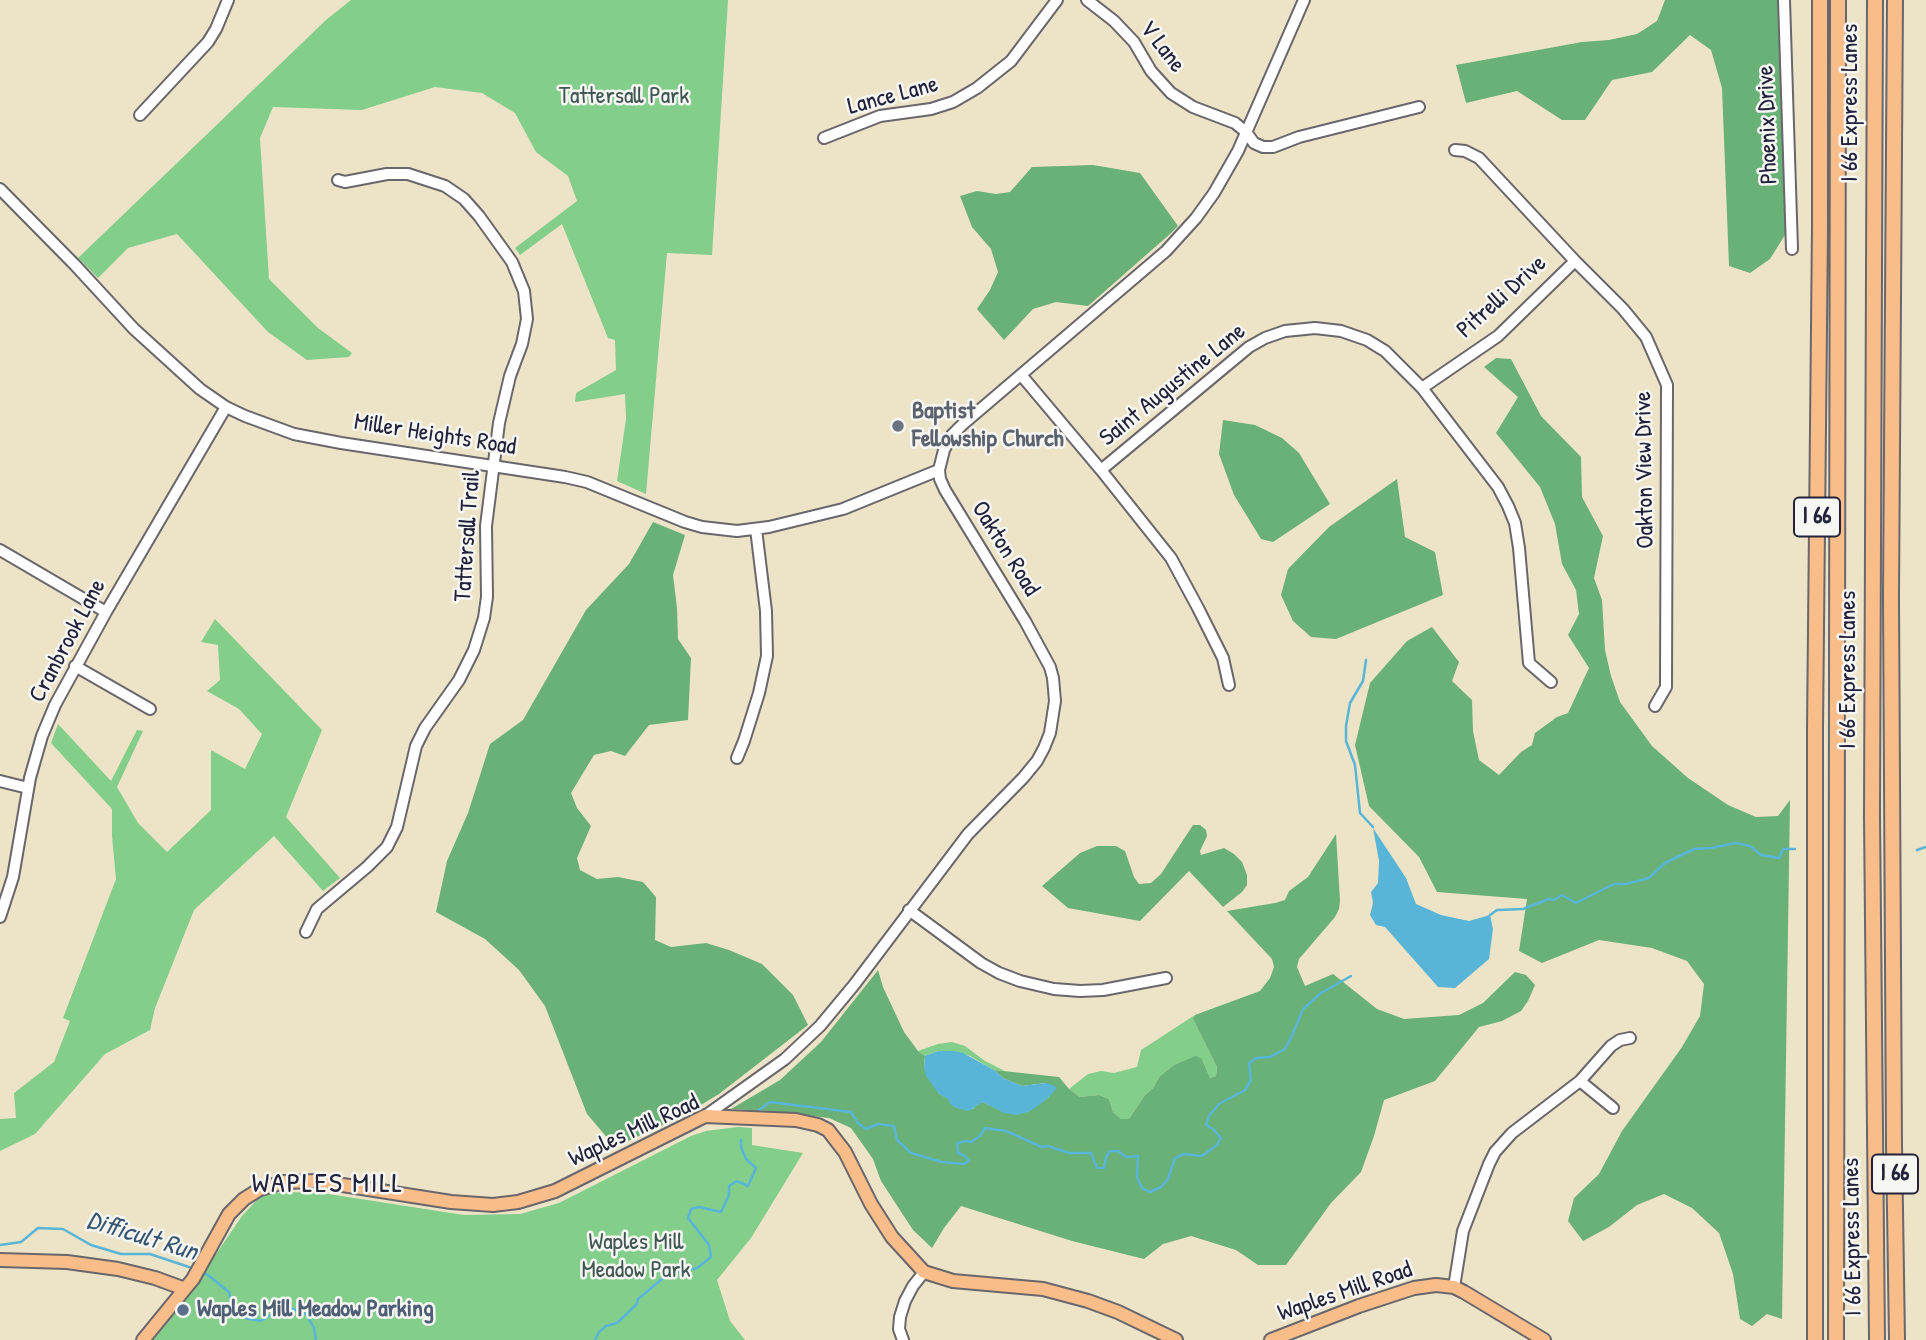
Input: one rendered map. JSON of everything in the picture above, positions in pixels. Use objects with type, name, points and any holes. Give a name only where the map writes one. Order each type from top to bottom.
[{"type":"highway","name":"I 66","points":[[1815,1340],[1815,729],[1820,0]]},
{"type":"highway","name":"I 66 Express Lanes","points":[[1836,1340],[1838,0]]},
{"type":"highway","name":"I 66 Express Lanes","points":[[1875,0],[1872,815],[1877,1340]]},
{"type":"highway","name":"I 66","points":[[1895,0],[1891,597],[1897,1340]]},
{"type":"main road","name":"Waples Mill Road","points":[[144,1340],[189,1284],[234,1208],[260,1189],[294,1181],[317,1181],[451,1202],[493,1205],[518,1202],[555,1191],[705,1116],[796,1120],[828,1130],[845,1152],[891,1237],[924,1272]]},
{"type":"main road","points":[[0,1261],[67,1262],[118,1269],[189,1284]]},
{"type":"main road","points":[[924,1272],[953,1281],[1043,1289],[1088,1301],[1176,1340]]},
{"type":"main road","name":"Waples Mill Road","points":[[1271,1340],[1414,1288],[1436,1285],[1454,1287]]},
{"type":"main road","points":[[1454,1287],[1544,1340]]},
{"type":"street","points":[[140,115],[208,42],[228,0]]},
{"type":"street","name":"Lance Lane","points":[[824,138],[880,116],[931,109],[953,102],[1011,61],[1057,0]]},
{"type":"street","name":"V Lane","points":[[1087,0],[1114,21],[1133,42],[1151,71],[1171,93],[1193,107],[1235,123],[1254,143],[1263,148],[1419,107]]},
{"type":"street","points":[[939,470],[944,450],[952,435],[962,425],[1181,237],[1214,193],[1238,151],[1304,0]]},
{"type":"street","name":"Phoenix Drive","points":[[1784,0],[1792,248]]},
{"type":"street","name":"Oakton View Drive","points":[[1455,149],[1479,158],[1623,309],[1646,337],[1667,385],[1666,687],[1655,706]]},
{"type":"street","name":"Tattersall Trail","points":[[306,932],[317,908],[367,867],[387,846],[397,827],[416,746],[425,728],[459,680],[474,650],[487,597],[486,526],[504,398],[522,344],[527,319],[524,291],[512,262],[469,204],[449,188],[417,176],[401,174],[345,182],[338,180]]},
{"type":"street","name":"Miller Heights Road","points":[[0,189],[134,329],[186,376],[226,407],[269,426],[312,438],[587,482],[665,515],[702,527],[737,531],[821,516],[939,470]]},
{"type":"street","name":"Pitrelli Drive","points":[[1422,388],[1498,336],[1575,261]]},
{"type":"street","name":"Saint Augustine Lane","points":[[1101,470],[1249,348],[1265,338],[1285,331],[1321,328],[1341,331],[1367,340],[1385,351],[1422,388],[1498,487],[1515,523],[1529,663],[1551,682]]},
{"type":"street","points":[[1021,376],[1171,558],[1223,658],[1229,685]]},
{"type":"street","name":"Cranbrook Lane","points":[[0,917],[13,877],[28,788],[42,736],[55,705],[226,407]]},
{"type":"street","name":"Oakton Road","points":[[705,1116],[785,1059],[841,1002],[968,834],[1037,761],[1050,733],[1055,701],[1053,678],[1045,654],[951,502],[940,479],[939,470]]},
{"type":"street","points":[[737,758],[759,693],[767,656],[766,611],[756,529]]},
{"type":"street","points":[[0,550],[106,612]]},
{"type":"street","points":[[75,666],[150,709]]},
{"type":"street","points":[[0,780],[28,788]]},
{"type":"street","points":[[909,910],[990,969],[1020,981],[1054,989],[1080,991],[1103,990],[1166,978]]},
{"type":"street","points":[[1454,1287],[1463,1231],[1495,1152],[1512,1133],[1580,1081],[1611,1045],[1630,1038]]},
{"type":"street","points":[[1580,1081],[1613,1108]]},
{"type":"street","points":[[903,1340],[900,1329],[902,1309],[913,1286],[924,1272]]},
{"type":"green space","name":"Tattersall Park","points":[[351,0],[728,0],[712,255],[667,253],[646,494],[617,481],[626,419],[625,394],[575,402],[576,393],[616,370],[615,340],[608,338],[562,224],[520,255],[515,248],[577,201],[568,176],[536,152],[515,113],[482,93],[435,87],[362,110],[273,107],[260,138],[269,279],[318,328],[352,353],[349,357],[307,360],[268,332],[177,234],[128,248],[98,278],[78,258],[326,20]]},
{"type":"green space","points":[[1665,0],[1779,0],[1788,230],[1770,259],[1750,273],[1729,266],[1722,88],[1711,50],[1690,35],[1652,72],[1612,80],[1585,120],[1562,120],[1517,91],[1466,103],[1456,65],[1637,34],[1657,21]]},
{"type":"green space","points":[[1093,165],[1140,173],[1178,226],[1088,306],[1056,302],[1033,309],[1004,340],[977,309],[998,272],[991,249],[972,227],[960,196],[977,191],[996,194],[1010,192],[1032,167]]},
{"type":"green space","points":[[1496,358],[1511,359],[1541,416],[1581,457],[1582,497],[1603,536],[1594,578],[1602,600],[1605,650],[1620,702],[1652,746],[1688,778],[1728,805],[1756,817],[1778,816],[1790,800],[1782,1319],[1767,1314],[1752,1326],[1740,1319],[1733,1274],[1719,1233],[1692,1208],[1664,1194],[1637,1205],[1609,1227],[1583,1241],[1568,1221],[1574,1198],[1599,1174],[1622,1131],[1682,1047],[1700,1016],[1704,984],[1687,961],[1652,948],[1599,940],[1542,963],[1519,951],[1527,899],[1437,892],[1419,857],[1369,806],[1355,745],[1370,683],[1407,641],[1432,627],[1459,662],[1452,681],[1472,700],[1473,731],[1479,760],[1499,775],[1521,752],[1532,745],[1535,733],[1557,717],[1568,713],[1589,668],[1568,635],[1579,614],[1576,590],[1562,564],[1555,524],[1540,487],[1496,433],[1518,397],[1484,367]]},
{"type":"green space","points":[[1223,420],[1255,425],[1282,438],[1299,453],[1330,504],[1273,542],[1261,539],[1234,495],[1219,454]]},
{"type":"green space","points":[[1397,479],[1405,537],[1435,552],[1443,595],[1336,639],[1311,637],[1293,621],[1281,595],[1288,569],[1329,527]]},
{"type":"green space","points":[[653,522],[685,535],[673,575],[678,639],[691,658],[688,720],[649,725],[625,756],[611,751],[594,755],[571,793],[577,808],[591,826],[577,858],[580,870],[597,879],[618,877],[643,882],[656,897],[655,940],[671,947],[706,943],[762,964],[793,995],[808,1025],[719,1094],[686,1114],[615,1147],[587,1114],[545,1006],[519,970],[485,939],[436,912],[447,861],[468,813],[490,744],[523,720],[586,610],[629,564]]},
{"type":"green space","points":[[215,619],[322,730],[286,817],[340,878],[323,891],[274,836],[194,910],[155,1008],[150,1030],[105,1054],[35,1134],[0,1151],[0,1119],[16,1118],[14,1093],[54,1062],[70,1021],[63,1018],[116,879],[112,809],[51,743],[58,724],[111,781],[137,730],[143,731],[117,787],[138,823],[167,852],[211,810],[211,750],[245,769],[262,734],[239,709],[207,691],[220,680],[218,645],[201,642]]},
{"type":"green space","points":[[1193,825],[1200,825],[1206,830],[1207,836],[1200,851],[1201,855],[1224,848],[1242,862],[1247,875],[1247,885],[1242,892],[1223,907],[1189,871],[1140,921],[1068,908],[1042,886],[1080,853],[1097,846],[1116,846],[1125,851],[1139,884],[1151,883],[1161,874]]},
{"type":"green space","points":[[1336,834],[1339,909],[1299,959],[1297,967],[1305,986],[1333,974],[1377,1009],[1404,1019],[1459,1015],[1483,1003],[1515,972],[1526,975],[1535,985],[1521,1011],[1502,1021],[1479,1027],[1435,1081],[1384,1100],[1361,1172],[1331,1203],[1286,1265],[1258,1265],[1236,1250],[1191,1236],[1163,1244],[1144,1259],[1072,1241],[961,1206],[932,1248],[913,1230],[881,1181],[873,1159],[851,1128],[829,1118],[731,1109],[780,1080],[821,1042],[878,970],[904,1032],[925,1056],[924,1067],[939,1094],[949,1099],[956,1108],[973,1109],[983,1102],[991,1106],[1028,1112],[1049,1097],[1046,1083],[1022,1086],[1003,1078],[994,1070],[1059,1077],[1080,1097],[1099,1095],[1109,1099],[1113,1112],[1121,1119],[1129,1119],[1160,1076],[1174,1065],[1196,1056],[1202,1059],[1210,1078],[1216,1076],[1217,1067],[1193,1019],[1195,1015],[1260,991],[1274,967],[1272,959],[1227,911],[1285,900],[1289,891],[1308,877]]},
{"type":"green space","points":[[1195,1015],[1193,1019],[1217,1067],[1216,1076],[1210,1078],[1202,1059],[1174,1065],[1160,1076],[1129,1119],[1121,1119],[1113,1112],[1109,1099],[1099,1095],[1080,1097],[1069,1089],[1088,1074],[1101,1071],[1114,1073],[1137,1067],[1141,1050]]},
{"type":"green space","points":[[952,1042],[965,1046],[985,1061],[1005,1071],[994,1070],[970,1056],[954,1051],[938,1051],[925,1056],[918,1051]]},
{"type":"green space","name":"Waples Mill Meadow Park","points":[[738,1127],[752,1128],[752,1145],[803,1153],[751,1238],[717,1280],[730,1321],[745,1340],[153,1340],[184,1301],[242,1216],[265,1194],[322,1193],[464,1215],[520,1214],[559,1203],[691,1136]]},
{"type":"water","points":[[1373,828],[1406,878],[1416,904],[1441,915],[1469,921],[1490,915],[1493,929],[1489,959],[1455,988],[1438,987],[1385,927],[1376,925],[1370,915],[1373,903],[1371,892],[1378,883],[1379,861]]},
{"type":"water","points":[[938,1051],[963,1053],[1003,1078],[1022,1086],[1046,1083],[1056,1089],[1035,1108],[1016,1115],[1004,1113],[983,1102],[969,1111],[956,1108],[939,1094],[926,1076],[925,1056]]},
{"type":"waterway","points":[[1366,660],[1363,681],[1350,703],[1346,741],[1355,765],[1360,813],[1373,827]]},
{"type":"waterway","points":[[1490,915],[1497,910],[1523,909],[1562,895],[1576,903],[1614,884],[1649,878],[1665,863],[1694,849],[1736,843],[1750,846],[1761,855],[1779,858],[1783,849],[1795,849]]},
{"type":"waterway","points":[[1917,850],[1926,847]]},
{"type":"waterway","points":[[753,1112],[770,1102],[851,1112],[866,1129],[878,1124],[894,1126],[897,1140],[911,1153],[942,1162],[964,1164],[969,1161],[958,1153],[957,1143],[971,1142],[980,1136],[985,1128],[1006,1131],[1042,1147],[1048,1146],[1069,1153],[1091,1153],[1097,1168],[1104,1168],[1110,1151],[1118,1151],[1126,1157],[1138,1156],[1137,1177],[1142,1188],[1150,1192],[1161,1187],[1168,1179],[1175,1158],[1184,1154],[1202,1156],[1217,1145],[1221,1138],[1206,1125],[1209,1116],[1219,1104],[1245,1090],[1251,1080],[1249,1063],[1256,1058],[1270,1057],[1285,1049],[1303,1009],[1321,993],[1351,976]]},
{"type":"waterway","points":[[595,1340],[599,1332],[606,1326],[617,1323],[637,1304],[638,1299],[668,1274],[697,1268],[711,1257],[709,1245],[688,1218],[691,1209],[699,1207],[721,1212],[729,1195],[729,1186],[737,1181],[748,1186],[756,1168],[746,1159],[741,1140]]},
{"type":"waterway","name":"Difficult Run","points":[[0,1245],[21,1242],[38,1228],[63,1229],[91,1245],[121,1254],[150,1254],[195,1269]]},
{"type":"waterway","name":"Difficult Run","points":[[201,1272],[229,1292],[234,1316],[261,1321],[285,1306],[306,1314],[314,1328],[316,1340]]},
{"type":"place","name":"Baptist Fellowship Church","points":[[898,426]]},
{"type":"place","name":"Waples Mill Meadow Parking","points":[[183,1310]]},
{"type":"district","name":"WAPLES MILL","points":[[328,1185]]}]
